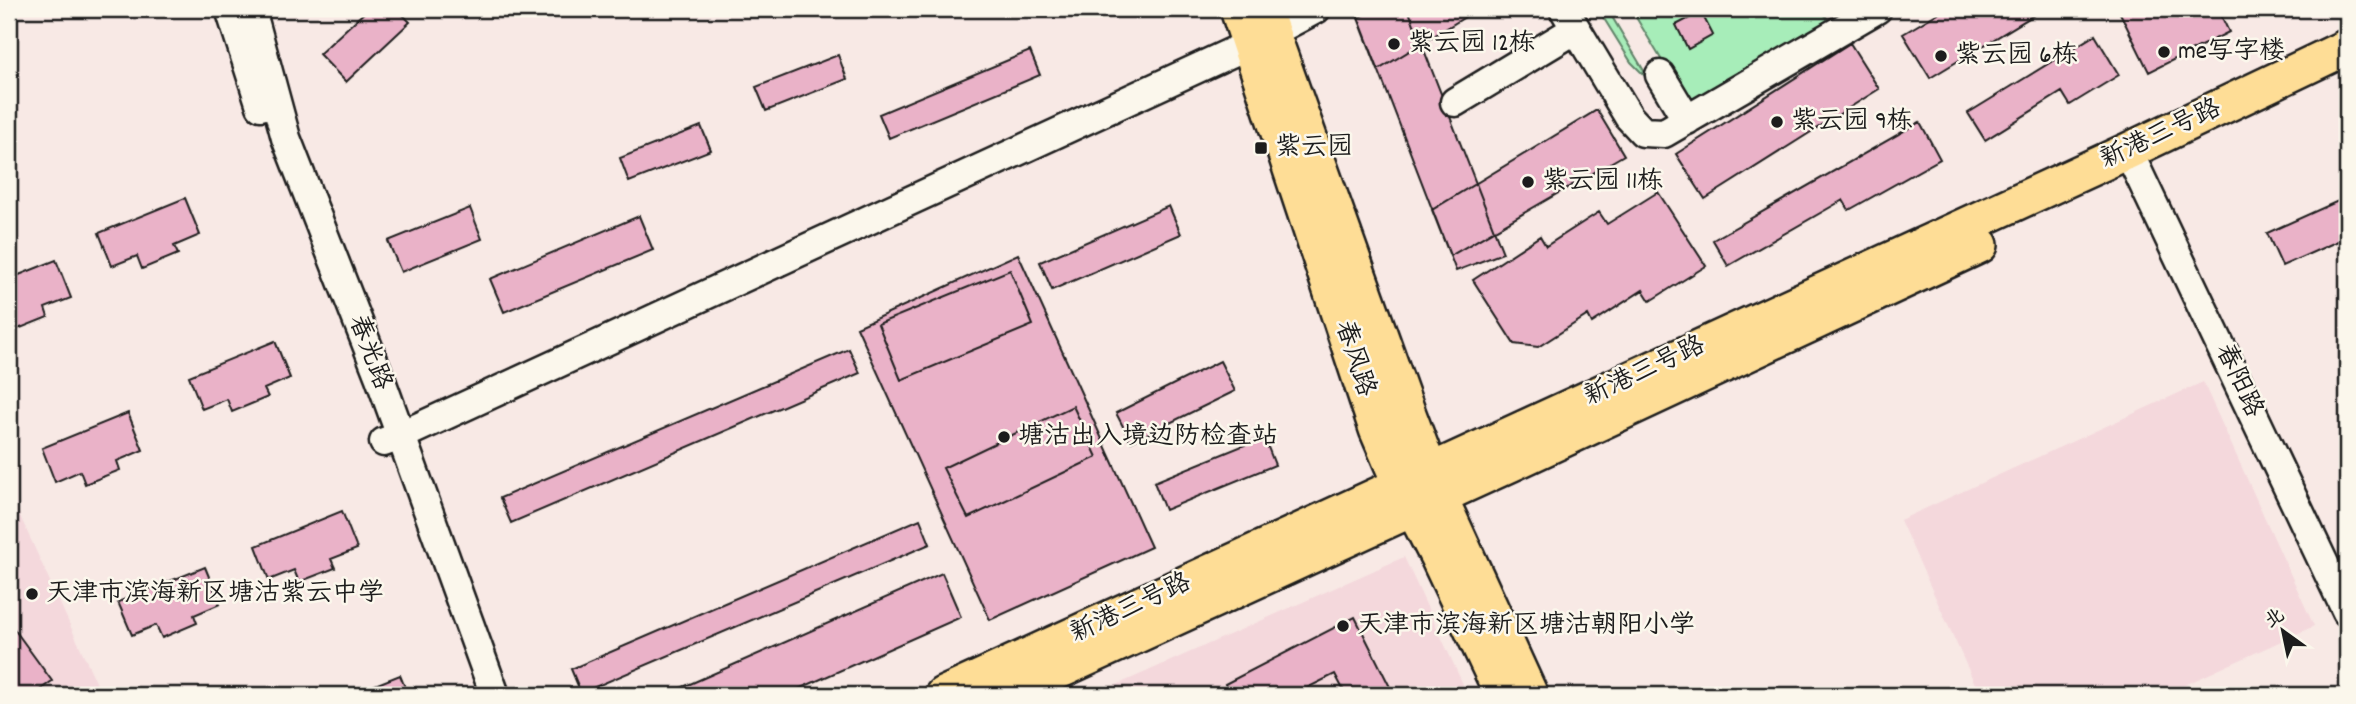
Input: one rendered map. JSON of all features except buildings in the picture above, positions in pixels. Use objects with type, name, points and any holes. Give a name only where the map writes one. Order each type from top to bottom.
[{"type":"main road","name":"春风路","points":[[1238,9],[1261,28],[1392,422]]},
{"type":"main road","name":"新港三号路","points":[[2133,161],[2347,47]]},
{"type":"main road","name":"新港三号路","points":[[1006,695],[1419,489],[2133,161],[2347,71]]},
{"type":"main road","points":[[1392,422],[1414,454],[1419,489],[1449,550],[1531,695]]},
{"type":"main road","points":[[1345,525],[1380,475],[1392,422]]},
{"type":"main road","points":[[1481,462],[1472,485],[1460,503],[1449,550],[1503,695]]},
{"type":"main road","name":"新港三号路","points":[[943,695],[1345,525]]},
{"type":"street","name":"春光路","points":[[230,9],[274,144],[495,695]]},
{"type":"street","name":"春光路","points":[[251,9],[286,138],[380,378],[392,439],[475,695]]},
{"type":"street","points":[[1455,102],[1570,19],[1629,117],[1643,132],[1664,133],[1837,19],[1877,9]]},
{"type":"street","points":[[392,439],[1261,28],[1314,10]]},
{"type":"street","points":[[1660,75],[1687,120]]},
{"type":"street","name":"春阳路","points":[[2133,161],[2347,611]]},
{"type":"shaded area","points":[[2203,382],[2314,626],[2163,695],[1980,695],[1900,520]]},
{"type":"shaded area","name":"天津市滨海新区塘沽紫云中学","points":[[9,492],[102,695],[9,695]]},
{"type":"shaded area","name":"天津市滨海新区塘沽朝阳小学","points":[[1404,557],[1468,695],[1094,695]]},
{"type":"green space","points":[[1598,9],[1621,9],[1611,15],[1650,81],[1631,62]]},
{"type":"green space","points":[[1631,9],[1821,9],[1828,20],[1688,104]]},
{"type":"place","name":"紫云园 12栋","points":[[1394,44]]},
{"type":"place","name":"me写字楼","points":[[2164,52]]},
{"type":"place","name":"紫云园 6栋","points":[[1941,56]]},
{"type":"place","name":"紫云园 9栋","points":[[1777,122]]},
{"type":"place","name":"紫云园","points":[[1261,148]]},
{"type":"place","name":"紫云园 11栋","points":[[1528,182]]},
{"type":"place","name":"塘沽出入境边防检查站","points":[[1004,437]]},
{"type":"place","name":"天津市滨海新区塘沽紫云中学","points":[[32,594]]},
{"type":"place","name":"天津市滨海新区塘沽朝阳小学","points":[[1343,626]]}]
